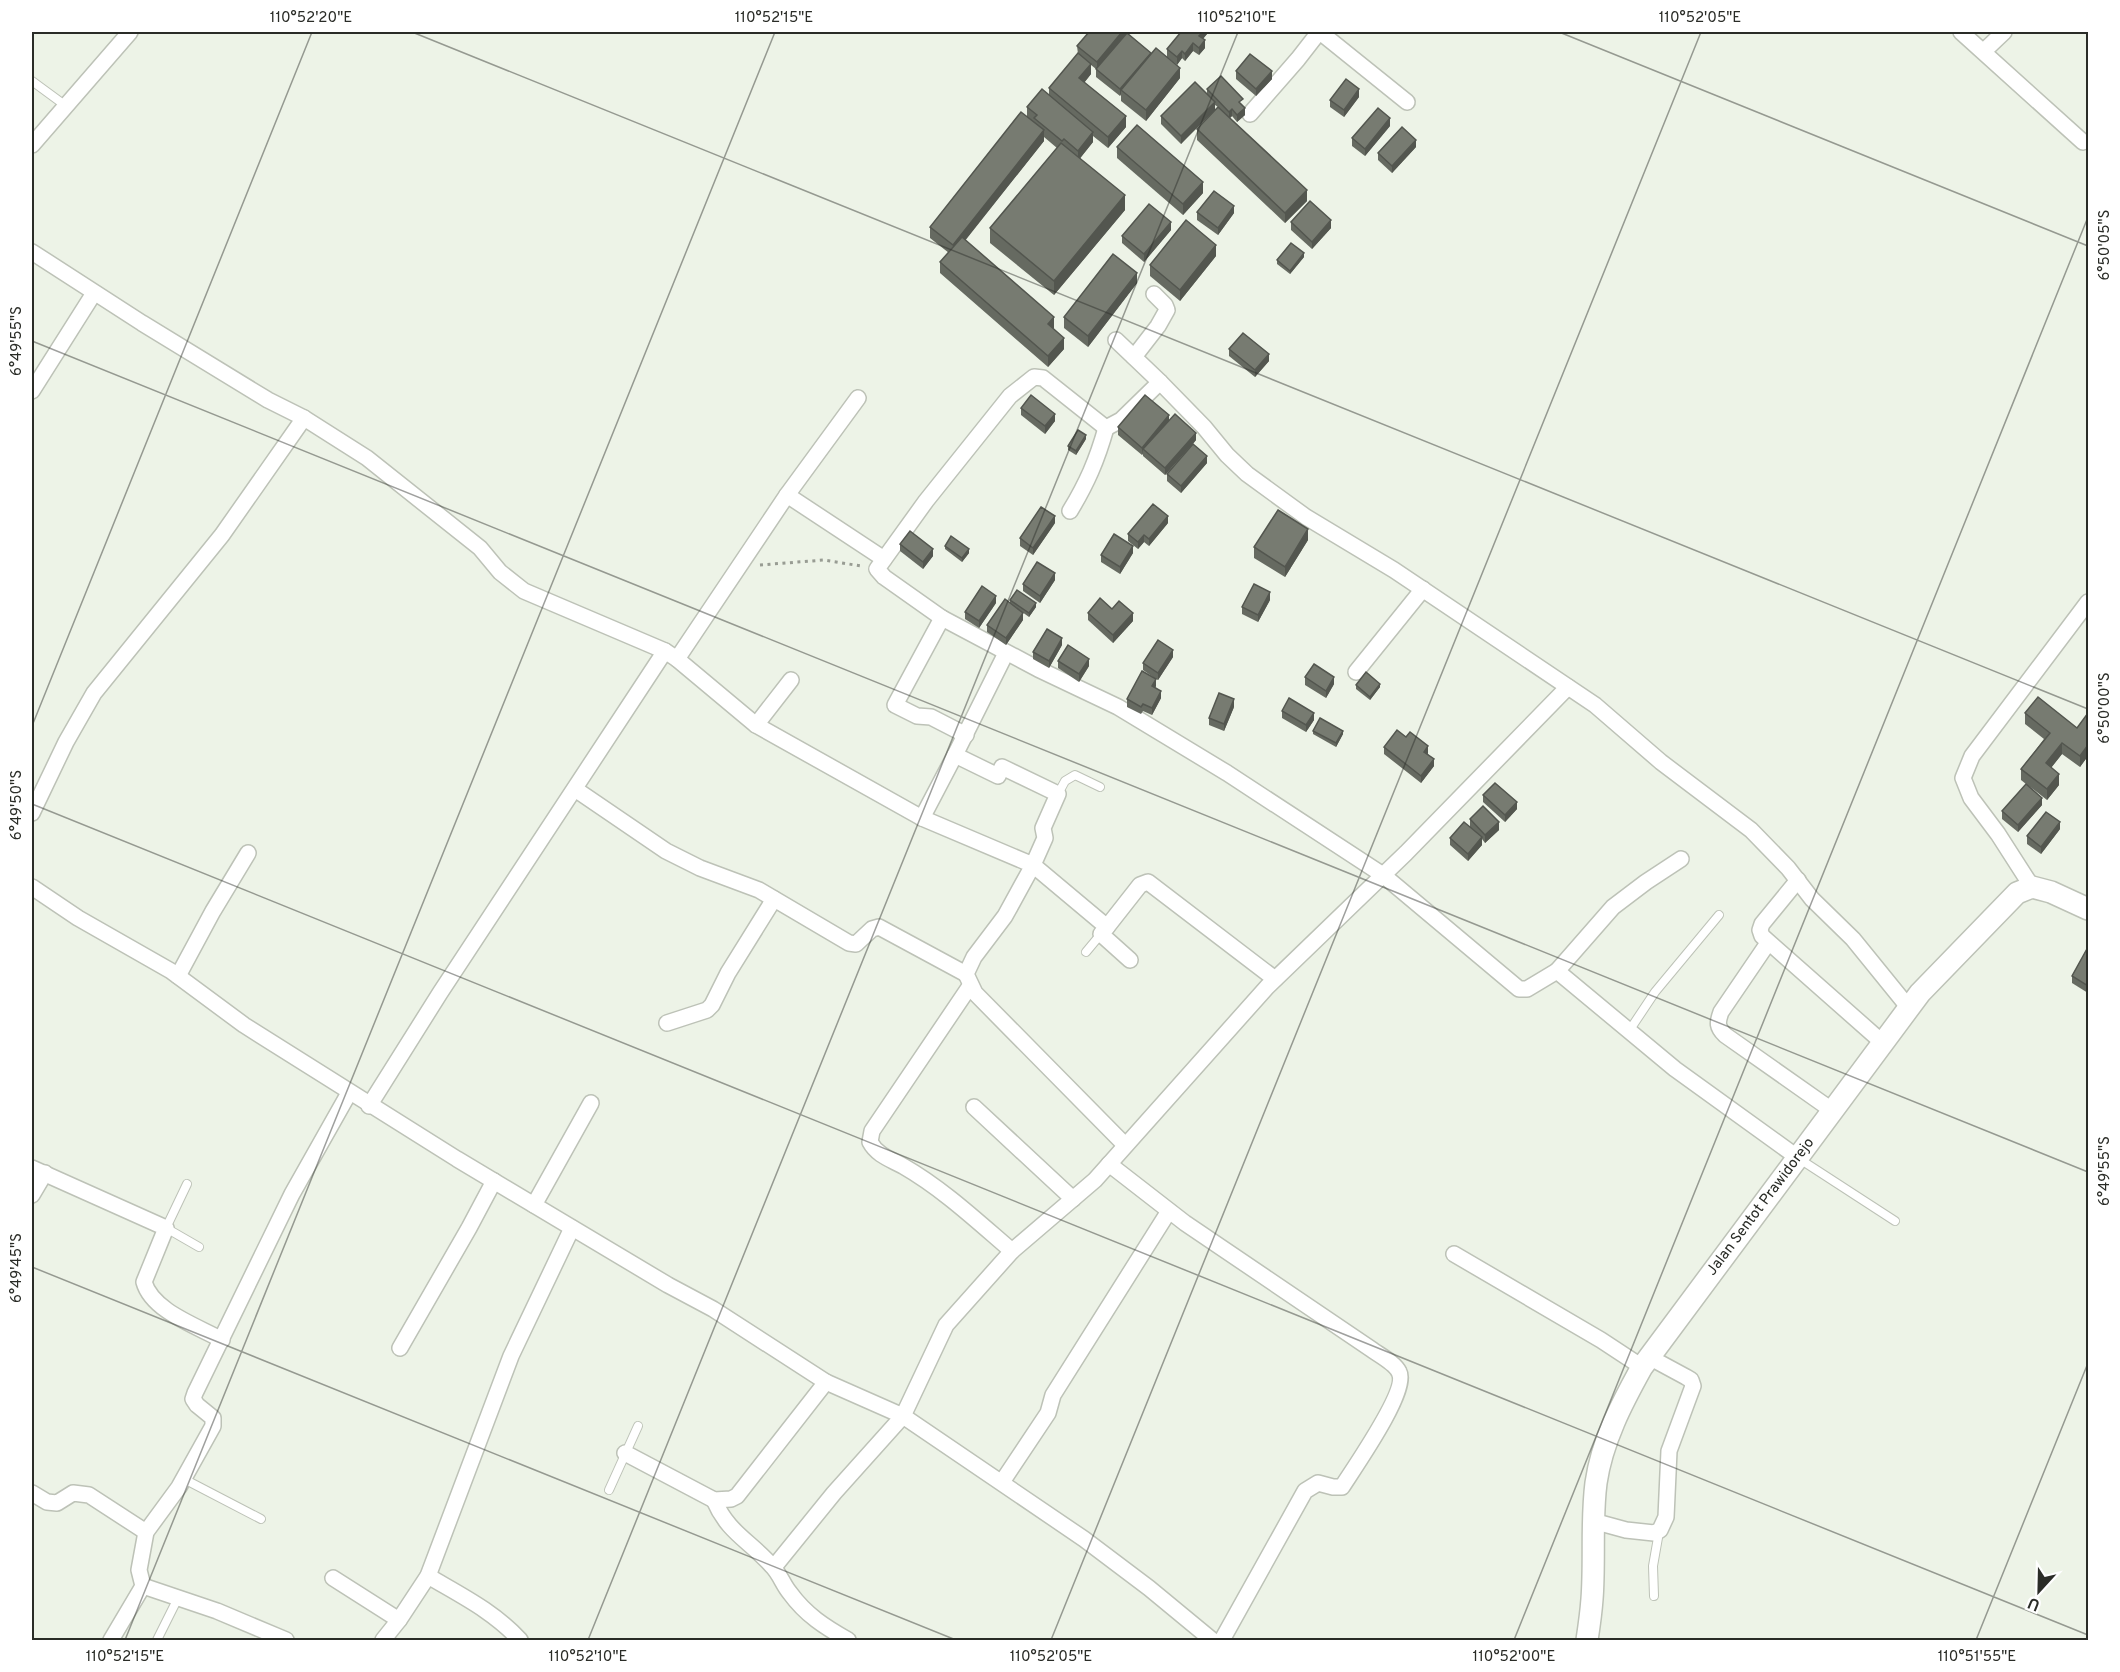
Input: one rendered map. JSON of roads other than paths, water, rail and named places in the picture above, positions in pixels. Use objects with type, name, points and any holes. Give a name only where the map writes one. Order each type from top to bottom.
[{"type":"main road","points":[[2032,887],[2051,892],[2088,909]]},
{"type":"main road","name":"Jalan Sentot Prawidorejo","points":[[1587,1641],[1593,1598],[1597,1523],[1596,1481],[1606,1441],[1623,1401],[1801,1160],[1833,1111],[1920,993],[2017,893],[2032,887]]},
{"type":"street","points":[[32,145],[130,32]]},
{"type":"street","points":[[1250,114],[1320,32],[1407,102]]},
{"type":"street","points":[[1961,32],[2083,142]]},
{"type":"street","points":[[1984,51],[2004,32]]},
{"type":"street","points":[[32,252],[268,400],[304,418],[366,458],[480,548],[500,572],[524,591],[671,655],[756,725],[922,818],[1033,865],[1104,931],[1130,960]]},
{"type":"street","points":[[32,391],[94,292]]},
{"type":"street","points":[[1134,357],[1158,326],[1167,310],[1154,294]]},
{"type":"street","points":[[1116,340],[1204,427],[1227,455],[1247,474],[1306,517],[1423,589],[1595,705],[1661,762],[1751,830],[1798,880],[1812,899],[1852,939],[1909,1008]]},
{"type":"street","points":[[881,564],[926,501],[1010,396],[1034,376],[1043,378],[1106,428]]},
{"type":"street","points":[[1070,511],[1095,463],[1106,428],[1121,420],[1160,382]]},
{"type":"street","points":[[369,1106],[575,789],[858,398]]},
{"type":"street","points":[[32,813],[66,742],[94,693],[222,535],[304,418]]},
{"type":"street","points":[[787,495],[881,564],[884,578],[942,618],[1006,653],[1118,707],[1227,773],[1383,874],[1519,989],[1527,989],[1557,971],[1613,907],[1681,859]]},
{"type":"street","points":[[1356,672],[1423,589]]},
{"type":"street","points":[[2032,887],[1998,834],[1971,798],[1963,778],[1972,756],[2088,602]]},
{"type":"street","points":[[942,618],[895,705],[916,716],[931,717],[966,735]]},
{"type":"street","points":[[922,818],[1006,653]]},
{"type":"street","points":[[756,725],[791,680]]},
{"type":"street","points":[[774,1567],[834,1493],[903,1416],[946,1324],[1012,1251],[1095,1180],[1275,979],[1497,762],[1568,687]]},
{"type":"street","points":[[955,755],[998,776],[1002,767],[1058,794],[1043,828],[1045,838],[1033,865],[1005,916],[974,957],[968,980],[872,1131],[870,1142],[882,1155],[918,1175],[954,1200],[1012,1251]]},
{"type":"street","points":[[575,789],[666,851],[700,868],[759,890],[852,944],[859,942],[872,929],[879,927],[968,980],[1125,1145]]},
{"type":"street","points":[[178,976],[248,853]]},
{"type":"street","points":[[1798,880],[1762,924],[1760,930],[1762,936],[1883,1043]]},
{"type":"street","points":[[1104,931],[1140,885],[1148,882],[1275,979]]},
{"type":"street","points":[[32,887],[78,918],[178,976],[244,1025],[369,1106],[668,1286],[712,1309],[826,1382],[903,1416],[1002,1482],[1130,1574],[1212,1641]]},
{"type":"street","points":[[667,1023],[707,1010],[712,1005],[728,973],[774,899]]},
{"type":"street","points":[[1768,943],[1721,1012],[1718,1021],[1719,1028],[1725,1035],[1833,1111]]},
{"type":"street","points":[[1557,971],[1675,1069],[1801,1160]]},
{"type":"street","points":[[111,1641],[143,1586],[139,1570],[146,1532],[184,1479],[213,1426],[213,1418],[197,1406],[193,1399],[291,1194],[349,1093]]},
{"type":"street","points":[[534,1205],[591,1103]]},
{"type":"street","points":[[974,1107],[1073,1198]]},
{"type":"street","points":[[1109,1164],[1169,1211],[1371,1349],[1399,1370],[1402,1379],[1393,1405],[1342,1487],[1318,1484],[1305,1491],[1222,1641]]},
{"type":"street","points":[[32,1195],[38,1171],[166,1228],[144,1282],[146,1289],[159,1305],[222,1340]]},
{"type":"street","points":[[400,1348],[494,1181]]},
{"type":"street","points":[[1002,1482],[1048,1413],[1053,1395],[1169,1211]]},
{"type":"street","points":[[383,1641],[428,1576],[511,1356],[572,1228]]},
{"type":"street","points":[[1454,1254],[1601,1340],[1691,1380],[1692,1393],[1669,1451],[1666,1517],[1660,1530],[1654,1533],[1626,1530],[1597,1523]]},
{"type":"street","points":[[625,1453],[714,1500],[730,1499],[738,1496],[826,1382]]},
{"type":"street","points":[[32,1493],[47,1502],[57,1503],[72,1493],[89,1495],[146,1532]]},
{"type":"street","points":[[714,1500],[726,1524],[774,1567],[802,1609],[819,1624],[848,1641]]},
{"type":"street","points":[[428,1576],[484,1608],[504,1623],[520,1641]]},
{"type":"street","points":[[333,1578],[399,1620]]},
{"type":"street","points":[[143,1586],[217,1611],[286,1641]]},
{"type":"lane","points":[[32,81],[66,106]]},
{"type":"lane","points":[[1058,794],[1065,781],[1075,775],[1100,787]]},
{"type":"lane","points":[[1629,1031],[1655,992],[1719,915]]},
{"type":"lane","points":[[1086,952],[1104,931]]},
{"type":"lane","points":[[1801,1160],[1894,1221]]},
{"type":"lane","points":[[187,1184],[166,1228],[199,1247]]},
{"type":"lane","points":[[609,1490],[638,1426]]},
{"type":"lane","points":[[184,1479],[261,1519]]},
{"type":"lane","points":[[1654,1596],[1653,1566],[1660,1530]]},
{"type":"lane","points":[[157,1641],[178,1598]]}]
